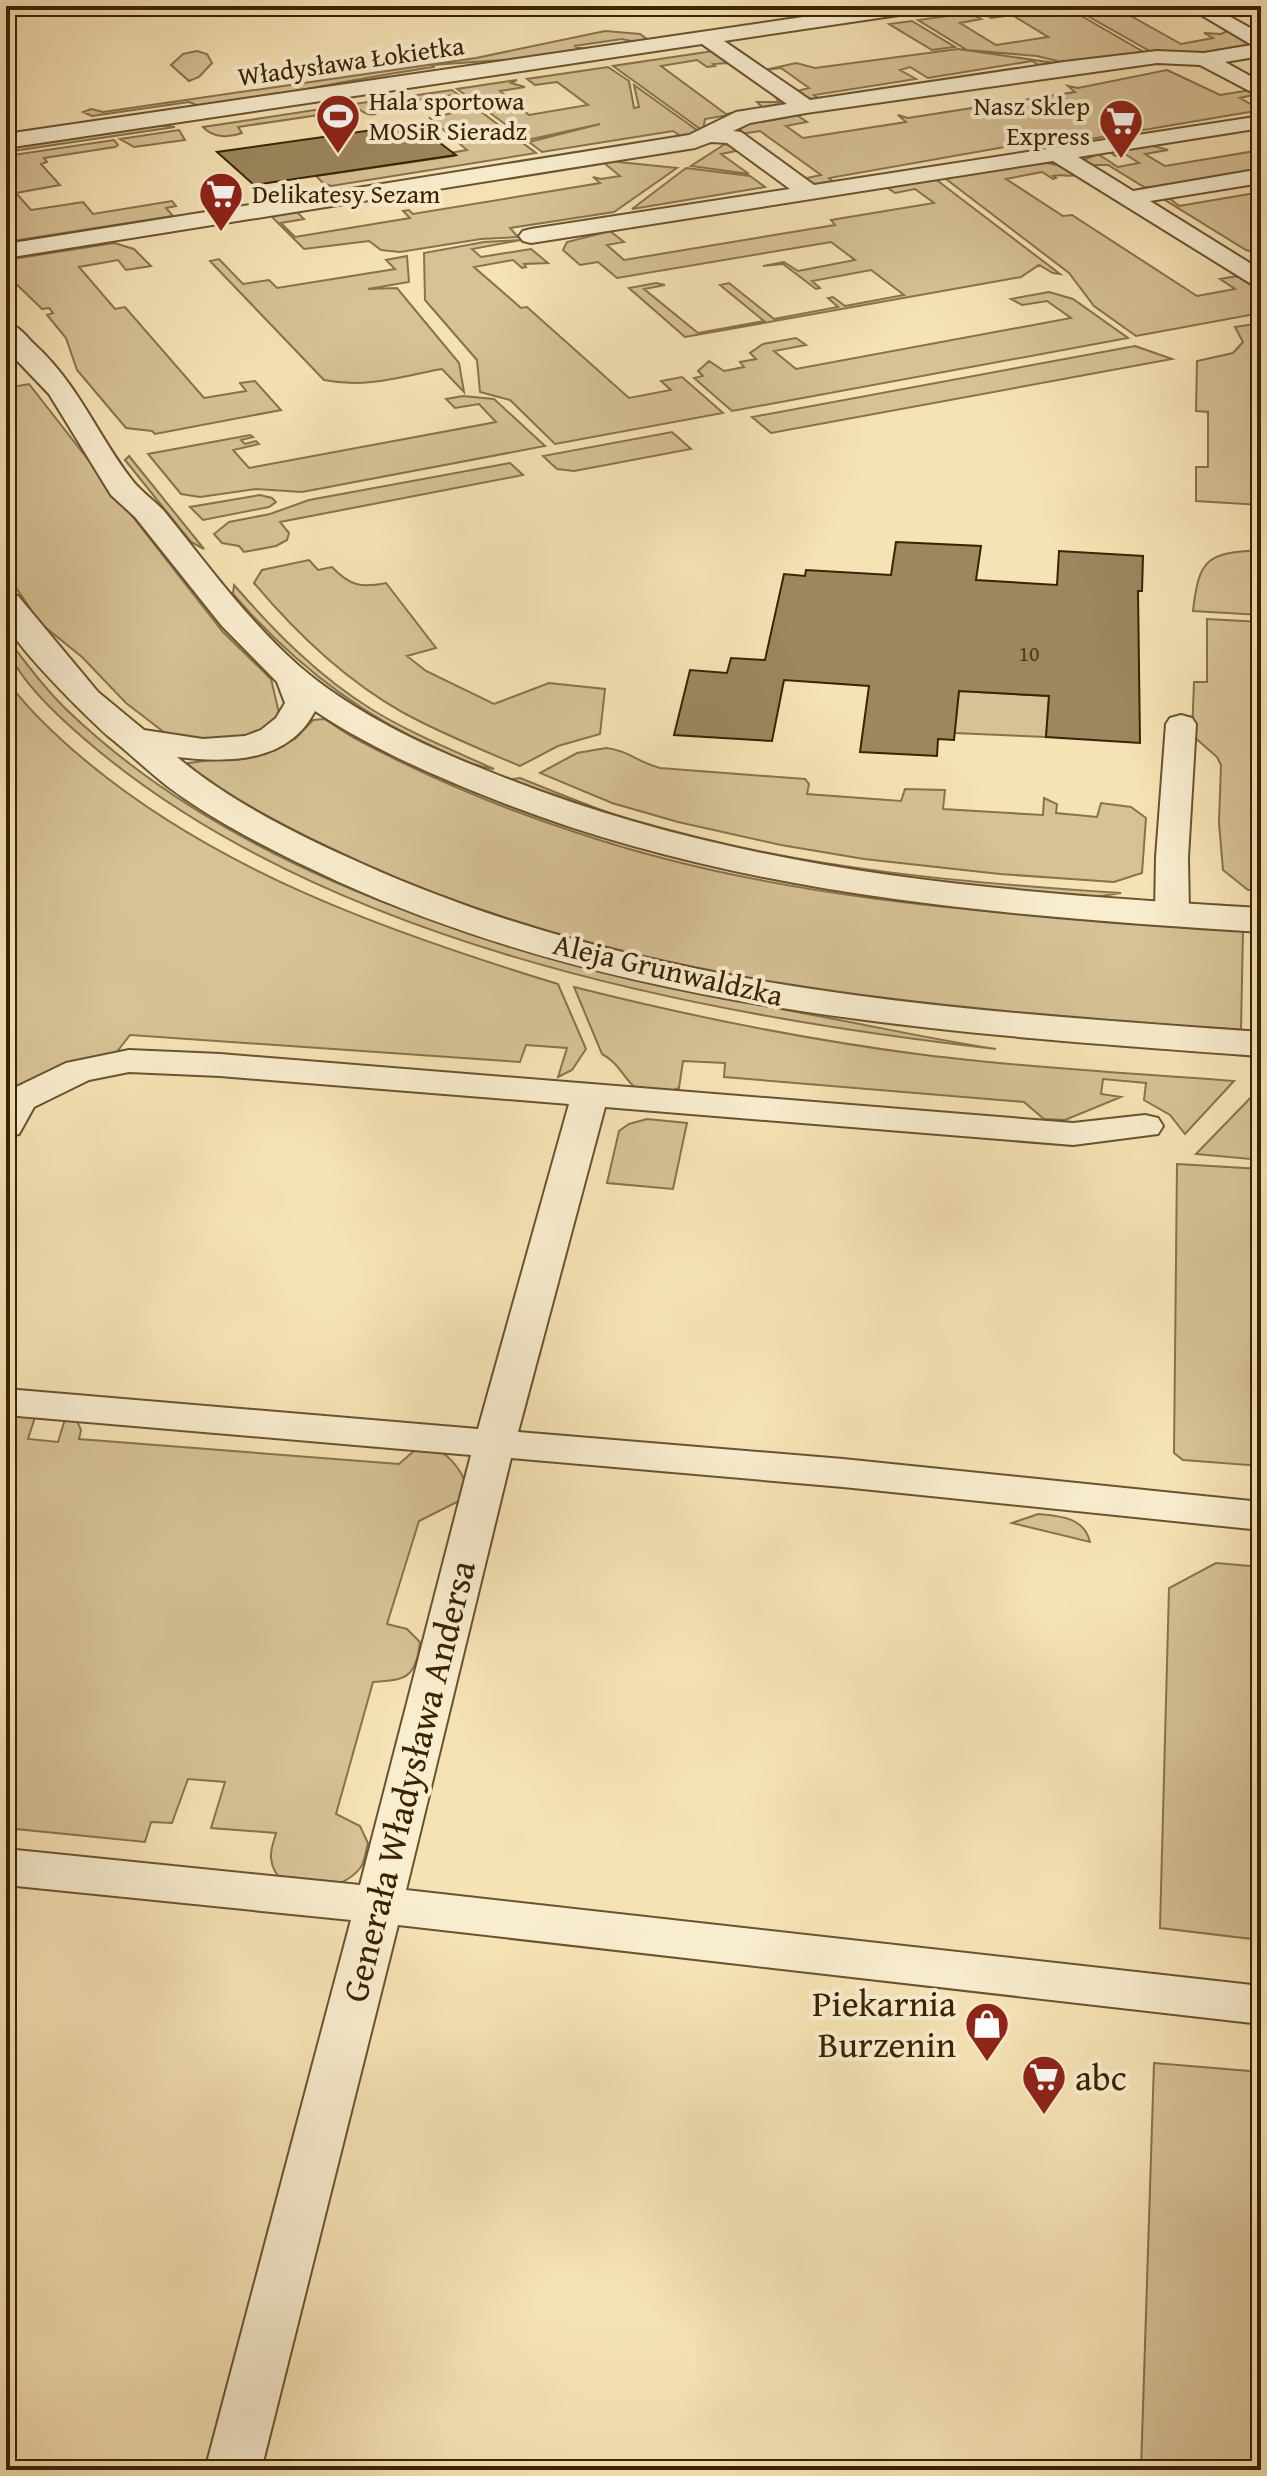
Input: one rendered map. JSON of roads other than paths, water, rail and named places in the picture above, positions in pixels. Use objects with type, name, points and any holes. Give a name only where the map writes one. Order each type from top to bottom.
[{"type":"street","name":"Władysława Łokietka","points":[[6,141],[919,6]]},
{"type":"street","points":[[1196,6],[1261,42]]},
{"type":"street","points":[[705,37],[806,107]]},
{"type":"street","points":[[6,251],[695,141],[744,117],[806,107],[1064,68],[1157,57],[1204,59],[1261,50]]},
{"type":"street","points":[[1204,59],[1261,91]]},
{"type":"street","points":[[531,236],[1261,122]]},
{"type":"street","points":[[707,135],[733,137],[809,192]]},
{"type":"street","points":[[1059,155],[1261,280]]},
{"type":"street","points":[[1130,198],[1261,176]]},
{"type":"street","points":[[6,331],[51,377],[81,417],[122,488],[146,510],[222,605],[292,677],[324,701],[393,743],[508,795],[638,839],[729,861],[874,887],[976,899],[1261,920]]},
{"type":"street","name":"Aleja Grunwaldzka","points":[[6,603],[58,671],[123,736],[216,805],[284,842],[415,900],[510,933],[630,966],[822,1004],[986,1024],[1261,1044]]},
{"type":"street","points":[[123,736],[204,751],[239,748],[267,741],[290,727],[298,715],[302,703],[292,677]]},
{"type":"street","points":[[1172,914],[1172,857],[1181,724]]},
{"type":"street","points":[[6,1126],[19,1100],[43,1087],[79,1071],[129,1061],[590,1094],[1073,1134],[1145,1126]]},
{"type":"street","name":"Generała Władysława Andersa","points":[[233,2470],[379,1905],[466,1548],[590,1094]]},
{"type":"street","points":[[6,1402],[858,1474],[1261,1516]]},
{"type":"street","points":[[6,1867],[379,1905],[1261,2005]]},
{"type":"place","name":"Hala sportowa MOSiR Sieradz","points":[[338,155]]},
{"type":"place","name":"Nasz Sklep Express","points":[[1121,160]]},
{"type":"place","name":"Delikatesy Sezam","points":[[221,233]]},
{"type":"place","name":"Piekarnia Burzenin","points":[[987,2063]]},
{"type":"place","name":"abc","points":[[1044,2116]]}]
